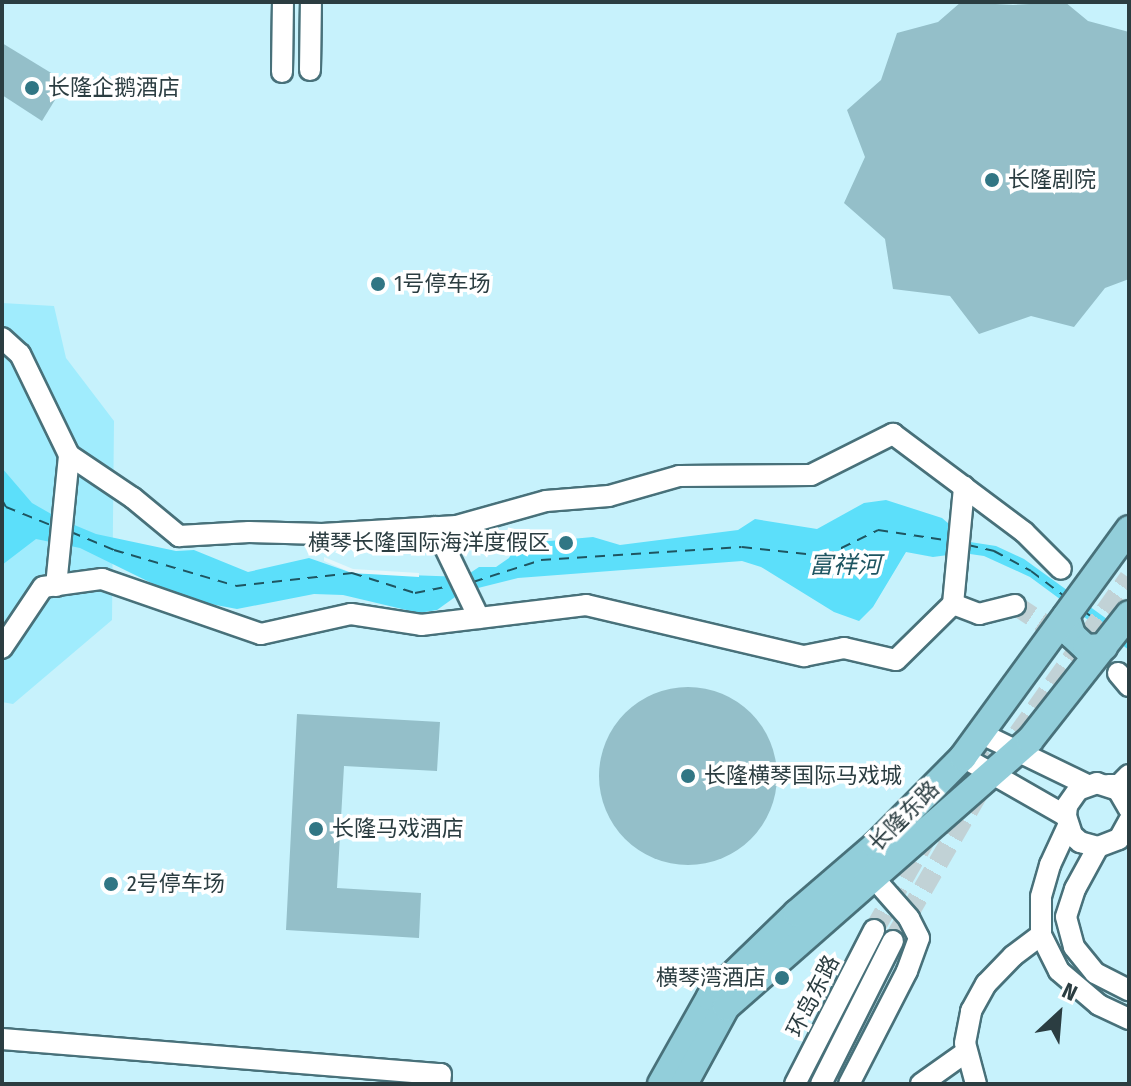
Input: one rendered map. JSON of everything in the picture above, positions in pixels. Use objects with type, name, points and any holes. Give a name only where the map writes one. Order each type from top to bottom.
[{"type":"main road","name":"长隆东路","points":[[684,1084],[726,1007],[866,869],[963,757],[1129,529]]},
{"type":"main road","name":"长隆东路","points":[[661,1084],[710,997],[797,913],[866,869],[1018,751],[1129,614]]},
{"type":"main road","points":[[1066,616],[1072,635],[1086,648],[1104,647]]},
{"type":"street","points":[[282,72],[283,2]]},
{"type":"street","points":[[310,70],[311,2]]},
{"type":"street","points":[[2,338],[20,354],[69,455],[133,498],[179,536],[249,532],[322,534],[457,526],[546,501],[609,496],[679,476],[811,475],[893,434],[1024,532],[1061,569]]},
{"type":"street","points":[[56,586],[69,455]]},
{"type":"street","points":[[2,648],[43,587],[102,579],[261,634],[351,614],[421,625],[586,605],[804,656],[844,648],[896,660],[953,604],[964,487]]},
{"type":"street","points":[[435,527],[479,618]]},
{"type":"street","points":[[953,604],[979,614],[1015,605]]},
{"type":"street","points":[[982,734],[1087,785],[1119,785],[1129,775]]},
{"type":"street","points":[[963,757],[1067,821],[1080,842],[1098,847],[1119,839],[1129,821]]},
{"type":"street","points":[[1087,785],[1071,797],[1067,821],[1050,865],[1041,897],[1041,935],[1059,971],[1099,1005],[1129,1019]]},
{"type":"street","points":[[1108,785],[1125,799],[1129,809]]},
{"type":"street","points":[[1098,847],[1075,889],[1066,917],[1074,947],[1095,973],[1129,990]]},
{"type":"street","points":[[849,1084],[918,947],[919,938],[909,918],[866,869]]},
{"type":"street","name":"环岛东路","points":[[795,1084],[874,930]]},
{"type":"street","points":[[924,1081],[973,1079],[966,1052],[971,1011],[986,984],[1013,956],[1041,935]]},
{"type":"street","points":[[821,1084],[893,941]]},
{"type":"street","points":[[2,1039],[441,1074],[440,1084]]},
{"type":"street","points":[[924,1081],[966,1052]]},
{"type":"shaded area","name":"横琴长隆国际海洋度假区","points":[[2,2],[1129,2],[1129,1084],[2,1084]]},
{"type":"shaded area","points":[[2,303],[54,306],[66,358],[114,421],[112,620],[13,704],[2,702]]},
{"type":"water","name":"富祥河","points":[[2,468],[32,503],[60,519],[96,534],[176,551],[194,550],[248,572],[309,558],[352,573],[464,577],[479,567],[496,567],[509,558],[517,544],[593,537],[620,545],[738,530],[755,519],[817,529],[864,503],[886,500],[942,518],[970,542],[996,546],[1024,559],[1129,635],[1129,650],[1030,577],[984,556],[963,553],[933,557],[906,552],[873,607],[859,621],[834,612],[761,567],[742,561],[518,578],[462,592],[437,610],[419,613],[343,595],[314,594],[237,609],[184,599],[80,548],[36,539],[2,565]]},
{"type":"pier","points":[[324,557],[353,569],[419,573],[419,577],[352,573],[324,561]]},
{"type":"building","name":"长隆剧院","points":[[961,2],[1013,5],[1065,2],[1088,21],[1129,32],[1129,279],[1105,288],[1074,327],[1031,316],[979,334],[950,296],[893,289],[885,239],[844,203],[865,157],[847,110],[881,80],[897,33],[938,22]]},
{"type":"building","name":"长隆企鹅酒店","points":[[2,43],[66,82],[42,121],[2,95]]},
{"type":"building","name":"长隆横琴国际马戏城","points":[[688,687],[722,694],[751,713],[770,742],[777,776],[770,810],[751,839],[722,858],[688,865],[654,858],[625,839],[606,810],[599,776],[606,742],[625,713],[654,694]]},
{"type":"building","name":"长隆马戏酒店","points":[[297,714],[440,722],[437,771],[344,766],[337,888],[421,893],[419,938],[286,930]]},
{"type":"ferry route","points":[[2,500],[6,507],[53,526]]},
{"type":"ferry route","points":[[473,582],[541,560],[742,547],[825,556],[878,530],[951,541]]},
{"type":"ferry route","points":[[71,532],[114,550],[236,586],[352,573],[415,593],[455,585]]},
{"type":"ferry route","points":[[968,545],[994,551],[1031,571],[1064,596]]},
{"type":"ferry route","points":[[1085,612],[1103,625]]},
{"type":"tunnel","points":[[1001,758],[1129,578]]},
{"type":"tunnel","points":[[1015,605],[1118,673]]},
{"type":"tunnel","points":[[946,806],[981,748]]},
{"type":"tunnel","points":[[893,941],[979,792]]},
{"type":"tunnel","points":[[874,930],[927,837]]},
{"type":"place","name":"长隆企鹅酒店","points":[[32,88]]},
{"type":"place","name":"长隆剧院","points":[[992,180]]},
{"type":"place","name":"1号停车场","points":[[378,284]]},
{"type":"place","name":"横琴长隆国际海洋度假区","points":[[566,543]]},
{"type":"place","name":"长隆横琴国际马戏城","points":[[688,776]]},
{"type":"place","name":"长隆马戏酒店","points":[[316,829]]},
{"type":"place","name":"2号停车场","points":[[111,884]]},
{"type":"place","name":"横琴湾酒店","points":[[782,978]]}]
